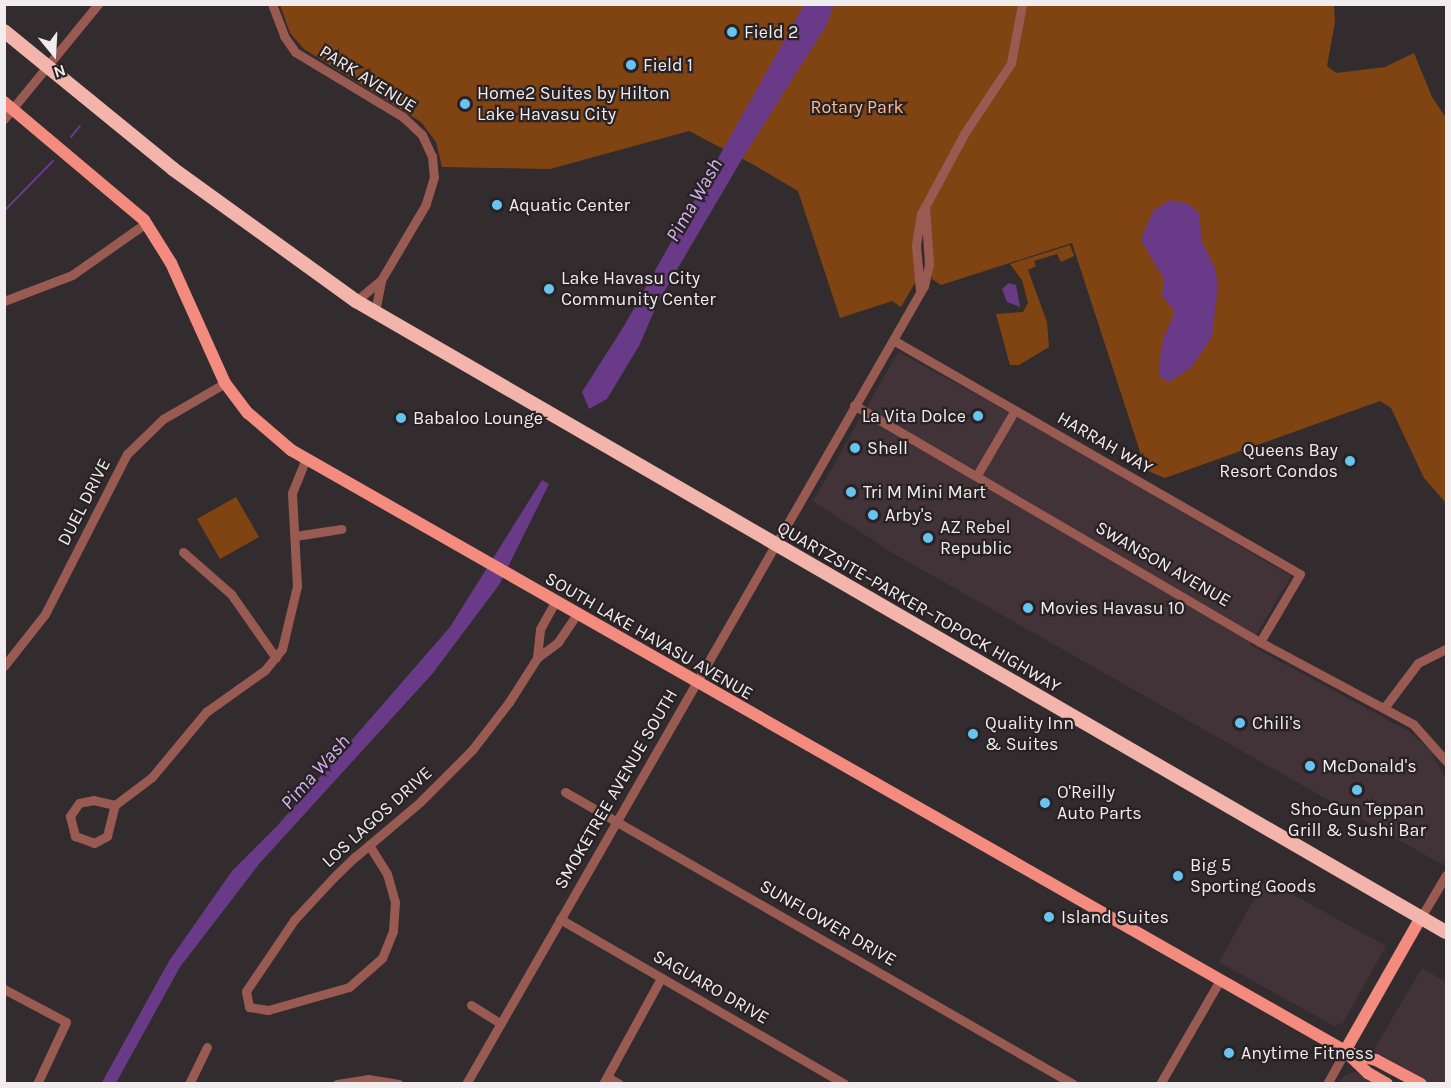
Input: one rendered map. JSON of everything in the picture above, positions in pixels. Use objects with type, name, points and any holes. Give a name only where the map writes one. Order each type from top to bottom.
[{"type":"highway","points":[[4,31],[173,169],[356,301]]},
{"type":"highway","name":"QUARTZSITE–PARKER–TOPOCK HIGHWAY","points":[[356,301],[773,545],[1446,932]]},
{"type":"main road","name":"SOUTH LAKE HAVASU AVENUE","points":[[9,106],[146,223],[171,263],[225,383],[261,427],[305,460],[1345,1052],[1368,1073],[1387,1083]]},
{"type":"main road","points":[[1420,1083],[1376,1060],[1345,1052],[1421,917]]},
{"type":"street","points":[[4,119],[9,106],[48,66],[98,4]]},
{"type":"street","name":"PARK AVENUE","points":[[272,4],[284,36],[296,52],[403,117],[418,131],[430,151],[434,168],[431,192],[381,280],[375,312]]},
{"type":"street","name":"SMOKETREE AVENUE SOUTH","points":[[466,1083],[920,292],[916,245],[925,206],[964,134],[1007,71],[1018,40],[1022,4]]},
{"type":"street","points":[[4,301],[72,275],[146,223]]},
{"type":"street","name":"PARK AVENUE","points":[[356,301],[381,280]]},
{"type":"street","name":"HARRAH WAY","points":[[893,340],[1300,574],[1260,642]]},
{"type":"street","name":"DUEL DRIVE","points":[[4,666],[50,605],[127,454],[163,419],[225,383]]},
{"type":"street","name":"SWANSON AVENUE","points":[[854,405],[1260,642],[1421,730],[1446,761]]},
{"type":"street","points":[[977,475],[1015,410]]},
{"type":"street","points":[[115,805],[94,800],[79,803],[70,816],[75,836],[88,843],[104,840],[112,827],[115,805],[152,777],[216,703],[276,658],[287,637],[296,601],[292,493],[305,460]]},
{"type":"street","points":[[295,536],[341,529]]},
{"type":"street","points":[[183,552],[236,599],[276,658]]},
{"type":"street","name":"LOS LAGOS DRIVE","points":[[537,658],[540,629],[555,602]]},
{"type":"street","name":"LOS LAGOS DRIVE","points":[[369,845],[387,874],[395,902],[393,931],[377,964],[349,987],[266,1010],[252,1009],[245,1002],[246,991],[294,920],[369,845],[420,802],[472,750],[537,658],[556,644],[576,615]]},
{"type":"street","points":[[1384,708],[1418,663],[1446,649]]},
{"type":"street","name":"SUNFLOWER DRIVE","points":[[565,792],[1073,1083]]},
{"type":"street","points":[[1421,917],[1446,875]]},
{"type":"street","name":"SAGUARO DRIVE","points":[[560,919],[845,1083]]},
{"type":"street","points":[[619,1083],[605,1080],[661,978]]},
{"type":"street","points":[[1160,1083],[1219,982]]},
{"type":"street","points":[[4,989],[66,1022],[37,1083]]},
{"type":"street","points":[[471,1005],[500,1023]]},
{"type":"street","points":[[189,1083],[207,1047]]},
{"type":"street","points":[[1327,1083],[1345,1052]]},
{"type":"street","points":[[337,1083],[368,1079],[399,1083]]},
{"type":"shaded area","points":[[804,5],[834,5],[826,26],[742,159],[658,302],[639,346],[607,399],[589,409],[582,392],[624,326]]},
{"type":"shaded area","points":[[1170,200],[1188,204],[1199,213],[1202,242],[1215,268],[1218,286],[1212,337],[1191,368],[1169,382],[1160,377],[1160,357],[1163,339],[1175,312],[1162,296],[1164,279],[1141,240],[1153,211]]},
{"type":"shaded area","points":[[1009,283],[1016,285],[1020,307],[1007,302],[1002,289]]},
{"type":"shaded area","points":[[898,352],[1029,423],[1291,576],[1250,645],[1408,731],[1429,749],[1446,779],[1446,857],[1443,865],[891,552],[813,501]]},
{"type":"shaded area","points":[[542,480],[549,484],[499,585],[433,673],[259,864],[180,967],[116,1083],[101,1084],[169,961],[232,871],[278,825],[450,627]]},
{"type":"shaded area","points":[[1265,879],[1386,946],[1343,1023],[1334,1026],[1219,962]]},
{"type":"shaded area","points":[[1422,968],[1446,982],[1446,1083],[1430,1083],[1373,1051]]},
{"type":"shaded area","points":[[1354,1072],[1377,1083],[1338,1084],[1344,1076]]},
{"type":"green space","name":"Rotary Park","points":[[280,5],[1019,5],[1011,55],[926,197],[916,281],[901,307],[892,301],[840,318],[798,191],[754,165],[689,131],[550,169],[442,167],[436,142],[421,122],[304,49],[290,33]]},
{"type":"green space","points":[[1025,5],[1334,5],[1335,22],[1327,66],[1336,73],[1385,67],[1414,53],[1432,97],[1446,118],[1446,503],[1424,478],[1391,408],[1380,401],[1165,478],[1155,474],[1146,470],[1072,243],[941,285],[932,279],[929,208],[946,172],[1014,65]]},
{"type":"green space","points":[[1070,245],[1074,256],[1061,262],[1057,254],[1034,261],[1036,266],[1028,270],[1047,322],[1049,347],[1019,365],[1010,365],[996,314],[1023,312],[1028,303],[1022,280],[1010,264]]},
{"type":"green space","points":[[236,497],[259,537],[220,559],[197,519]]},
{"type":"waterway","points":[[71,137],[80,126]]},
{"type":"waterway","points":[[4,211],[53,161]]},
{"type":"place","name":"Field 2","points":[[732,32]]},
{"type":"place","name":"Field 1","points":[[631,65]]},
{"type":"place","name":"Home2 Suites by Hilton Lake Havasu City","points":[[465,104]]},
{"type":"place","name":"Aquatic Center","points":[[497,205]]},
{"type":"place","name":"Lake Havasu City Community Center","points":[[549,289]]},
{"type":"place","name":"La Vita Dolce","points":[[978,416]]},
{"type":"place","name":"Babaloo Lounge","points":[[401,418]]},
{"type":"place","name":"Shell","points":[[855,448]]},
{"type":"place","name":"Queens Bay Resort Condos","points":[[1350,461]]},
{"type":"place","name":"Tri M Mini Mart","points":[[851,492]]},
{"type":"place","name":"Arby's","points":[[873,515]]},
{"type":"place","name":"AZ Rebel Republic","points":[[928,538]]},
{"type":"place","name":"Movies Havasu 10","points":[[1028,608]]},
{"type":"place","name":"Chili's","points":[[1240,723]]},
{"type":"place","name":"Quality Inn & Suites","points":[[973,734]]},
{"type":"place","name":"McDonald's","points":[[1310,766]]},
{"type":"place","name":"Sho-Gun Teppan Grill & Sushi Bar","points":[[1357,790]]},
{"type":"place","name":"O'Reilly Auto Parts","points":[[1045,803]]},
{"type":"place","name":"Big 5 Sporting Goods","points":[[1178,876]]},
{"type":"place","name":"Island Suites","points":[[1049,917]]},
{"type":"place","name":"Anytime Fitness","points":[[1229,1053]]},
{"type":"water label","name":"Pima Wash","points":[[694,200]]},
{"type":"water label","name":"Pima Wash","points":[[315,772]]}]
